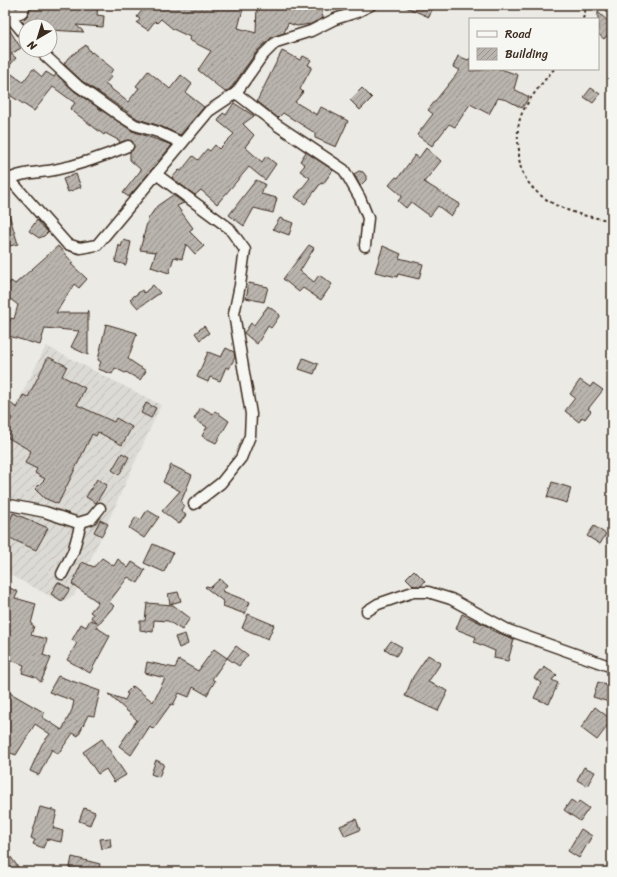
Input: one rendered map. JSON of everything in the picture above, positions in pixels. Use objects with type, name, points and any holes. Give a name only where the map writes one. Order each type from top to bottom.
[{"type":"street","points":[[5,10],[17,14],[22,12],[25,5]]},
{"type":"street","points":[[7,178],[67,244],[80,248],[97,244],[209,111],[236,93],[262,56],[276,42],[312,31],[335,19],[357,12],[371,5]]},
{"type":"street","points":[[5,10],[18,26]]},
{"type":"street","points":[[48,58],[78,86],[119,115],[135,124],[158,132],[182,144]]},
{"type":"street","points":[[236,93],[278,125],[344,170],[360,198],[368,218],[365,246]]},
{"type":"street","points":[[7,178],[92,160],[128,146]]},
{"type":"street","points":[[156,174],[229,228],[245,250],[234,314],[251,414],[250,436],[241,458],[221,483],[194,504]]},
{"type":"street","points":[[5,504],[22,506],[59,518],[81,523],[91,519],[100,508]]},
{"type":"street","points":[[62,574],[73,552],[81,523]]},
{"type":"street","points":[[368,611],[378,604],[413,592],[428,592],[451,599],[508,630],[612,667]]},
{"type":"path","points":[[583,18],[586,8],[584,5]]},
{"type":"path","points":[[553,70],[522,111],[517,129],[521,168],[531,186],[552,203],[569,212],[590,218],[612,220]]},
{"type":"shaded area","points":[[46,346],[161,405],[74,596],[61,602],[5,572],[5,427]]},
{"type":"building","points":[[31,5],[98,5],[97,15],[104,16],[103,27],[76,25],[84,32],[58,30],[58,18],[25,18],[28,15]]},
{"type":"building","points":[[146,5],[244,5],[238,28],[256,33],[257,5],[321,5],[323,18],[311,24],[297,26],[288,23],[284,33],[272,37],[257,51],[231,88],[225,92],[198,70],[211,51],[189,40],[190,37],[173,29],[161,19],[157,23],[155,21],[148,30],[137,23],[140,19],[137,17]]},
{"type":"building","points":[[401,5],[434,5],[429,17]]},
{"type":"building","points":[[598,12],[612,25],[612,30],[604,39],[599,35]]},
{"type":"building","points":[[5,23],[18,43],[18,50],[11,54],[16,58],[6,70],[23,82],[33,69],[42,77],[46,72],[54,77],[56,74],[74,91],[132,131],[172,145],[129,197],[123,193],[141,170],[130,160],[130,152],[134,147],[132,141],[128,140],[119,143],[120,141],[105,133],[104,135],[70,109],[75,103],[53,87],[34,111],[5,92]]},
{"type":"building","points":[[86,45],[91,53],[92,52],[113,69],[110,74],[112,76],[105,84],[128,102],[139,88],[136,86],[148,71],[170,89],[181,75],[192,84],[186,93],[204,107],[180,135],[160,126],[138,119],[82,81],[64,64],[68,58]]},
{"type":"building","points":[[282,51],[300,60],[303,56],[311,60],[308,65],[312,67],[300,89],[303,92],[295,102],[317,115],[321,107],[348,121],[336,147],[315,138],[315,133],[283,113],[278,118],[257,101]]},
{"type":"building","points":[[458,56],[468,60],[469,59],[470,71],[504,70],[518,75],[514,89],[529,97],[522,108],[507,100],[498,98],[489,114],[470,104],[455,127],[449,124],[432,146],[417,135],[433,114],[428,110],[460,70],[453,67]]},
{"type":"building","points":[[362,88],[372,98],[360,110],[350,100]]},
{"type":"building","points":[[591,88],[600,94],[593,103],[584,97]]},
{"type":"building","points":[[234,103],[254,116],[243,124],[254,135],[245,147],[262,162],[266,156],[276,164],[265,180],[249,167],[217,204],[201,190],[195,195],[172,178],[179,170],[181,171],[193,156],[198,160],[207,149],[210,151],[215,145],[219,149],[234,134],[218,121],[223,113],[226,115]]},
{"type":"building","points":[[426,148],[441,161],[424,182],[460,204],[451,216],[438,206],[430,216],[411,202],[406,208],[398,201],[402,196],[389,185],[396,177],[398,178],[415,155],[419,158]]},
{"type":"building","points":[[306,152],[333,170],[305,204],[295,197],[310,178],[300,171],[305,165],[300,161]]},
{"type":"building","points":[[359,171],[363,172],[366,176],[366,180],[360,186],[354,174]]},
{"type":"building","points":[[76,174],[81,187],[68,192],[63,179]]},
{"type":"building","points":[[256,180],[265,184],[261,194],[277,198],[273,213],[254,208],[244,226],[229,215]]},
{"type":"building","points":[[173,195],[184,203],[177,206],[193,228],[189,231],[204,246],[195,254],[186,244],[182,259],[174,257],[169,273],[151,267],[156,252],[140,250],[148,219],[157,206]]},
{"type":"building","points":[[5,208],[7,208],[18,244],[5,247]]},
{"type":"building","points":[[280,218],[293,223],[289,235],[273,229]]},
{"type":"building","points":[[37,220],[48,232],[39,238],[29,231]]},
{"type":"building","points":[[123,240],[131,242],[126,265],[115,262],[119,245],[121,247]]},
{"type":"building","points":[[309,245],[314,248],[300,271],[314,282],[319,275],[332,284],[321,300],[303,288],[299,292],[283,279]]},
{"type":"building","points":[[58,246],[73,263],[71,264],[87,279],[79,288],[74,284],[56,313],[87,313],[88,310],[88,355],[71,347],[79,331],[45,328],[40,345],[5,335],[5,321],[10,322],[11,318],[14,319],[18,305],[5,295],[5,288],[11,281],[15,284]]},
{"type":"building","points":[[383,246],[401,254],[399,258],[423,264],[419,279],[398,274],[397,277],[375,272]]},
{"type":"building","points":[[249,283],[268,287],[264,302],[246,298]]},
{"type":"building","points":[[153,285],[160,293],[138,308],[130,299],[142,290],[144,293]]},
{"type":"building","points":[[268,306],[280,315],[271,328],[268,326],[257,344],[244,333],[251,323],[254,325]]},
{"type":"building","points":[[106,324],[137,333],[128,359],[146,371],[140,380],[115,368],[112,374],[98,369],[101,362],[98,360]]},
{"type":"building","points":[[204,326],[209,333],[200,340],[195,333]]},
{"type":"building","points":[[226,348],[234,352],[235,357],[229,369],[226,367],[220,381],[210,377],[208,382],[197,377],[208,352],[221,357]]},
{"type":"building","points":[[48,357],[67,366],[62,376],[85,388],[77,405],[114,422],[116,418],[132,427],[122,445],[98,432],[96,436],[92,434],[58,504],[44,498],[35,489],[45,479],[35,473],[37,469],[25,463],[31,451],[5,436],[5,431],[12,418],[5,413],[5,399],[17,408],[23,395],[28,397]]},
{"type":"building","points":[[303,358],[318,364],[314,374],[299,369]]},
{"type":"building","points":[[580,380],[590,387],[593,383],[603,390],[588,409],[591,411],[585,419],[582,417],[579,422],[565,411],[575,398],[570,394]]},
{"type":"building","points":[[146,403],[156,408],[151,418],[141,413]]},
{"type":"building","points":[[201,407],[213,414],[215,411],[229,421],[216,443],[202,436],[207,427],[194,419]]},
{"type":"building","points":[[122,453],[129,457],[119,475],[112,470]]},
{"type":"building","points":[[171,465],[192,475],[181,502],[185,506],[181,511],[186,515],[179,524],[162,511],[180,491],[163,482]]},
{"type":"building","points":[[97,479],[107,485],[96,503],[86,497]]},
{"type":"building","points":[[552,482],[571,488],[567,503],[547,497]]},
{"type":"building","points":[[147,510],[159,517],[144,538],[129,528],[136,517],[141,520]]},
{"type":"building","points":[[13,513],[48,528],[36,550],[5,536],[5,525],[8,526]]},
{"type":"building","points":[[100,520],[108,524],[102,536],[94,532]]},
{"type":"building","points":[[594,526],[606,534],[600,544],[587,536]]},
{"type":"building","points":[[153,544],[173,553],[164,572],[144,563]]},
{"type":"building","points":[[102,558],[114,566],[118,559],[128,568],[132,562],[145,570],[138,583],[128,577],[109,602],[114,606],[96,627],[110,636],[90,673],[67,660],[77,643],[72,640],[81,624],[86,627],[90,620],[97,622],[91,618],[93,614],[90,612],[98,602],[72,584],[82,562],[94,567]]},
{"type":"building","points":[[414,570],[425,581],[421,586],[414,586],[406,578]]},
{"type":"building","points":[[220,579],[227,585],[222,591],[250,602],[245,614],[223,606],[224,602],[205,587],[211,587]]},
{"type":"building","points":[[58,582],[70,589],[62,601],[51,594]]},
{"type":"building","points":[[8,587],[18,592],[15,598],[36,604],[31,624],[34,626],[31,635],[47,639],[43,655],[51,658],[41,682],[35,677],[22,673],[24,665],[8,659],[9,657],[5,655],[5,593]]},
{"type":"building","points":[[178,592],[181,601],[170,604],[168,594]]},
{"type":"building","points":[[147,603],[173,605],[190,618],[182,630],[168,621],[154,620],[153,632],[140,630],[140,621],[145,621]]},
{"type":"building","points":[[248,614],[274,625],[268,639],[242,628]]},
{"type":"building","points":[[462,614],[491,628],[491,630],[514,639],[508,661],[494,658],[495,651],[474,642],[476,637],[456,629]]},
{"type":"building","points":[[185,634],[188,644],[179,648],[175,637]]},
{"type":"building","points":[[391,641],[402,647],[396,656],[385,649]]},
{"type":"building","points":[[236,646],[248,655],[239,666],[227,658]]},
{"type":"building","points":[[214,649],[227,658],[212,679],[215,681],[207,695],[193,687],[189,697],[179,693],[173,705],[171,704],[153,729],[150,726],[131,755],[119,746],[137,720],[108,694],[125,700],[128,694],[126,693],[133,686],[153,702],[165,678],[145,673],[147,662],[175,668],[179,660],[198,671]]},
{"type":"building","points":[[428,655],[441,663],[428,682],[448,691],[438,711],[405,696],[413,677]]},
{"type":"building","points":[[544,667],[557,675],[552,680],[558,683],[549,704],[534,698],[541,683],[534,678],[540,670],[542,671]]},
{"type":"building","points":[[58,676],[100,691],[94,716],[88,715],[78,736],[73,733],[58,754],[52,749],[39,775],[30,771],[42,744],[50,734],[35,724],[16,755],[5,751],[5,690],[45,713],[42,717],[62,730],[72,710],[74,701],[49,692]]},
{"type":"building","points":[[598,682],[612,687],[612,703],[593,697]]},
{"type":"building","points":[[595,707],[612,720],[597,740],[581,728]]},
{"type":"building","points":[[102,739],[126,775],[114,782],[106,769],[98,774],[83,752]]},
{"type":"building","points":[[156,760],[164,764],[159,777],[151,774]]},
{"type":"building","points":[[584,767],[595,772],[587,786],[577,780]]},
{"type":"building","points":[[571,800],[577,804],[579,801],[589,808],[580,821],[564,810]]},
{"type":"building","points":[[40,807],[57,811],[53,828],[63,831],[61,842],[47,839],[43,848],[33,844],[35,840],[31,838]]},
{"type":"building","points":[[84,808],[95,812],[90,825],[79,821]]},
{"type":"building","points":[[356,819],[360,830],[345,836],[340,826]]},
{"type":"building","points":[[581,829],[592,836],[579,858],[568,851]]},
{"type":"building","points":[[110,838],[111,847],[102,849],[100,839]]},
{"type":"building","points":[[5,849],[18,867],[11,872],[5,865]]},
{"type":"building","points":[[72,857],[100,864],[98,872],[69,872]]}]
